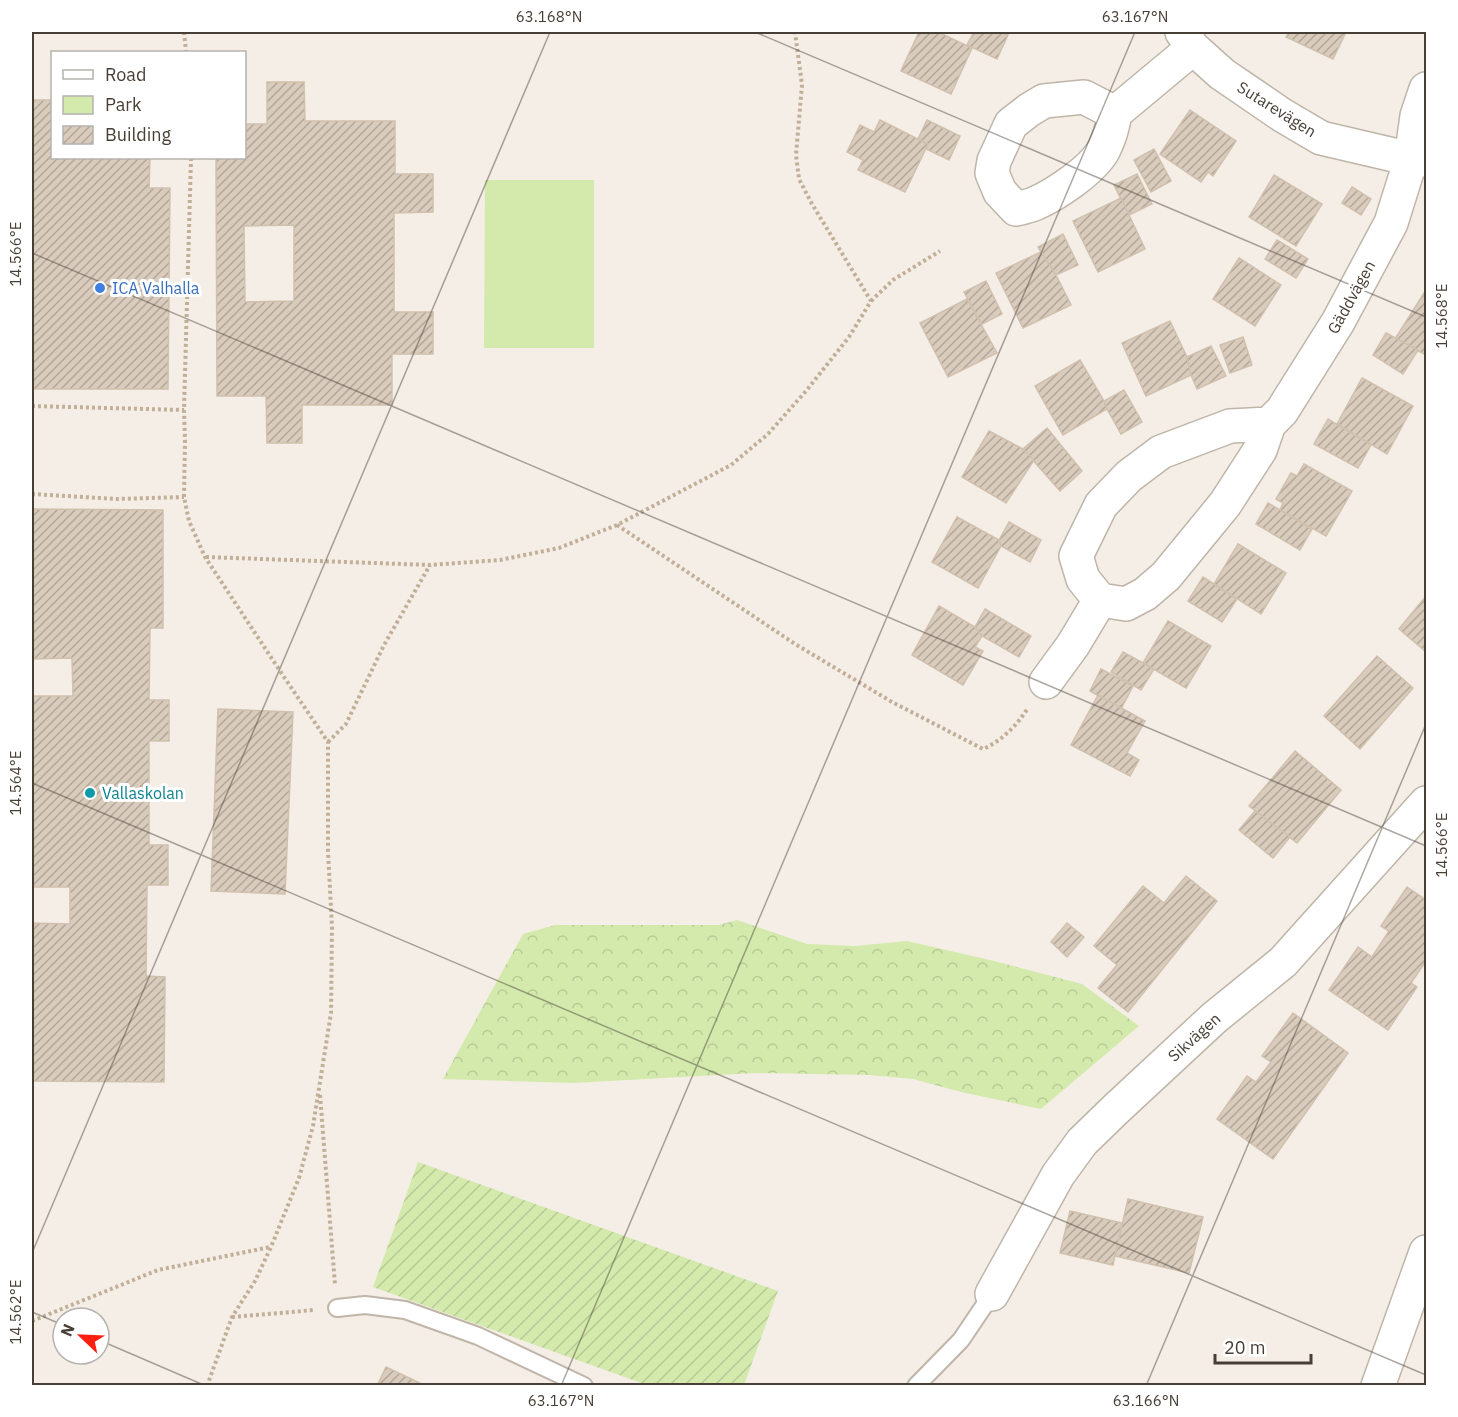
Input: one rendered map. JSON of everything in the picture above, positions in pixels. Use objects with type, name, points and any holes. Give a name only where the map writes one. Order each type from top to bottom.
[{"type":"street","points":[[1115,113],[1187,40]]},
{"type":"street","name":"Sutarevägen","points":[[1187,40],[1222,74],[1282,115],[1321,138],[1419,159]]},
{"type":"street","name":"Gäddvägen","points":[[1100,600],[1126,604],[1145,594],[1166,576],[1225,504],[1260,450],[1269,424],[1282,411],[1338,322],[1391,223],[1419,159],[1417,116],[1426,89]]},
{"type":"street","points":[[1046,682],[1073,645],[1100,600],[1083,579],[1076,556],[1101,505],[1129,476],[1161,452],[1230,426],[1269,424]]},
{"type":"street","name":"Sikvägen","points":[[992,1294],[1058,1176],[1082,1142],[1214,1018],[1283,962],[1426,803]]},
{"type":"street","points":[[1378,1386],[1426,1252]]},
{"type":"lane","points":[[916,1386],[961,1340],[992,1294]]},
{"type":"lane","points":[[337,1308],[365,1305],[405,1310],[478,1336],[584,1386]]},
{"type":"path","points":[[184,32],[186,51]]},
{"type":"path","points":[[795,32],[802,86],[796,155],[799,179],[871,301]]},
{"type":"path","points":[[191,159],[184,497],[189,521],[205,557],[328,742],[328,851],[332,928],[331,1013],[312,1126],[299,1178],[255,1281],[232,1317],[207,1386]]},
{"type":"path","points":[[205,557],[430,565],[500,560],[560,548],[617,525],[730,465],[768,434],[849,337],[871,301],[893,280],[940,251]]},
{"type":"path","points":[[32,406],[184,410]]},
{"type":"path","points":[[32,494],[117,499],[184,497]]},
{"type":"path","points":[[617,525],[795,644],[892,702],[983,749],[995,744],[1022,719],[1046,682]]},
{"type":"path","points":[[328,742],[346,724],[384,645],[430,565]]},
{"type":"path","points":[[232,1317],[337,1308],[319,1088]]},
{"type":"path","points":[[32,1322],[159,1270],[271,1247]]},
{"type":"green space","points":[[485,180],[594,180],[594,348],[484,348]]},
{"type":"green space","points":[[737,920],[807,944],[855,946],[907,941],[1082,984],[1139,1026],[1041,1109],[913,1079],[869,1075],[756,1073],[573,1083],[443,1079],[523,934],[555,925],[719,925]]},
{"type":"green space","points":[[418,1162],[778,1291],[744,1385],[647,1385],[373,1287]]},
{"type":"building","points":[[919,32],[938,32],[972,48],[951,94],[901,71]]},
{"type":"building","points":[[974,32],[1000,32],[1008,35],[997,59],[967,45]]},
{"type":"building","points":[[1289,32],[1346,32],[1333,59],[1286,37]]},
{"type":"building","points":[[267,82],[304,82],[305,121],[395,121],[395,174],[433,174],[433,212],[394,213],[394,312],[433,312],[433,354],[392,354],[392,405],[302,405],[302,443],[267,443],[266,396],[217,396],[216,159],[246,159],[246,124],[267,124]],"holes":[[[294,225],[294,301],[245,302],[244,226]]]},
{"type":"building","name":"ICA Valhalla","points":[[32,100],[51,100],[51,159],[150,159],[149,188],[170,188],[168,389],[32,389]]},
{"type":"building","points":[[1190,110],[1236,141],[1213,176],[1208,172],[1201,182],[1160,154]]},
{"type":"building","points":[[880,120],[928,144],[905,192],[858,170],[863,160],[847,152],[860,125],[874,132]]},
{"type":"building","points":[[927,120],[960,136],[949,160],[926,149],[928,144],[918,139]]},
{"type":"building","points":[[1154,149],[1171,181],[1151,192],[1134,160]]},
{"type":"building","points":[[1137,174],[1152,204],[1129,215],[1114,185]]},
{"type":"building","points":[[1274,175],[1322,204],[1296,246],[1249,217]]},
{"type":"building","points":[[1352,187],[1371,199],[1361,215],[1342,203]]},
{"type":"building","points":[[1121,198],[1145,249],[1098,272],[1073,221]]},
{"type":"building","points":[[1063,234],[1078,265],[1056,275],[1038,247]]},
{"type":"building","points":[[1277,240],[1308,259],[1296,278],[1265,259]]},
{"type":"building","points":[[1041,252],[1071,305],[1023,328],[996,273]]},
{"type":"building","points":[[1239,258],[1281,285],[1255,326],[1213,299]]},
{"type":"building","points":[[986,281],[1002,314],[982,324],[964,292]]},
{"type":"building","points":[[1424,293],[1426,294],[1426,355],[1395,339]]},
{"type":"building","points":[[967,299],[997,353],[948,377],[920,323]]},
{"type":"building","points":[[1170,321],[1187,357],[1191,375],[1146,396],[1122,343]]},
{"type":"building","points":[[1386,333],[1418,350],[1403,374],[1373,355]]},
{"type":"building","points":[[1243,337],[1252,365],[1230,373],[1220,345]]},
{"type":"building","points":[[1211,346],[1226,376],[1197,389],[1187,357]]},
{"type":"building","points":[[1080,360],[1107,409],[1063,435],[1035,386]]},
{"type":"building","points":[[1362,378],[1413,406],[1387,454],[1337,424]]},
{"type":"building","points":[[1124,390],[1142,422],[1121,434],[1104,401]]},
{"type":"building","points":[[1328,419],[1371,445],[1358,468],[1314,444]]},
{"type":"building","points":[[1047,428],[1082,471],[1060,491],[1023,449]]},
{"type":"building","points":[[989,431],[1023,449],[1034,460],[1006,503],[962,477]]},
{"type":"building","points":[[1304,464],[1352,491],[1326,536],[1280,510],[1283,503],[1276,499],[1291,473],[1297,476]]},
{"type":"building","points":[[1268,503],[1312,529],[1300,550],[1256,524]]},
{"type":"building","name":"Vallaskolan","points":[[32,509],[163,510],[163,628],[150,628],[149,700],[169,700],[169,741],[149,741],[149,845],[168,845],[168,885],[147,885],[146,976],[165,977],[164,1082],[32,1081],[32,923],[70,924],[70,887],[32,887],[32,696],[73,696],[72,658],[32,659]]},
{"type":"building","points":[[957,517],[999,540],[1001,546],[978,588],[932,562]]},
{"type":"building","points":[[1009,522],[1041,540],[1030,562],[1001,546],[999,540]]},
{"type":"building","points":[[1238,544],[1286,573],[1261,614],[1214,584]]},
{"type":"building","points":[[1203,577],[1237,599],[1222,622],[1188,601]]},
{"type":"building","points":[[1426,596],[1426,649],[1425,651],[1399,629]]},
{"type":"building","points":[[939,606],[975,627],[982,636],[975,647],[983,651],[963,685],[912,655]]},
{"type":"building","points":[[985,609],[1031,636],[1019,657],[982,636],[975,627]]},
{"type":"building","points":[[1168,621],[1211,646],[1186,688],[1143,663]]},
{"type":"building","points":[[1123,652],[1154,669],[1141,690],[1111,672]]},
{"type":"building","points":[[1377,656],[1413,688],[1360,749],[1324,716]]},
{"type":"building","points":[[1101,669],[1133,686],[1121,709],[1090,691]]},
{"type":"building","points":[[1098,695],[1145,721],[1127,753],[1139,760],[1130,776],[1071,745]]},
{"type":"building","points":[[218,709],[293,712],[285,894],[211,891]]},
{"type":"building","points":[[1295,751],[1341,790],[1297,843],[1249,806]]},
{"type":"building","points":[[1255,811],[1290,837],[1273,858],[1239,830]]},
{"type":"building","points":[[1186,876],[1217,901],[1128,1012],[1098,988],[1117,965],[1094,946],[1143,886],[1164,903]]},
{"type":"building","points":[[1407,887],[1426,900],[1426,961],[1411,983],[1417,987],[1388,1030],[1329,990],[1358,947],[1372,957],[1389,931],[1381,926]]},
{"type":"building","points":[[1067,923],[1084,937],[1067,957],[1051,942]]},
{"type":"building","points":[[1293,1013],[1348,1053],[1273,1159],[1217,1119],[1247,1076],[1256,1082],[1271,1062],[1262,1056]]},
{"type":"building","points":[[1128,1199],[1203,1217],[1189,1273],[1115,1256]]},
{"type":"building","points":[[1070,1211],[1122,1223],[1113,1265],[1060,1253]]},
{"type":"building","points":[[386,1367],[426,1386],[377,1386]]},
{"type":"place","name":"ICA Valhalla","points":[[100,288]]},
{"type":"place","name":"Vallaskolan","points":[[90,793]]}]
